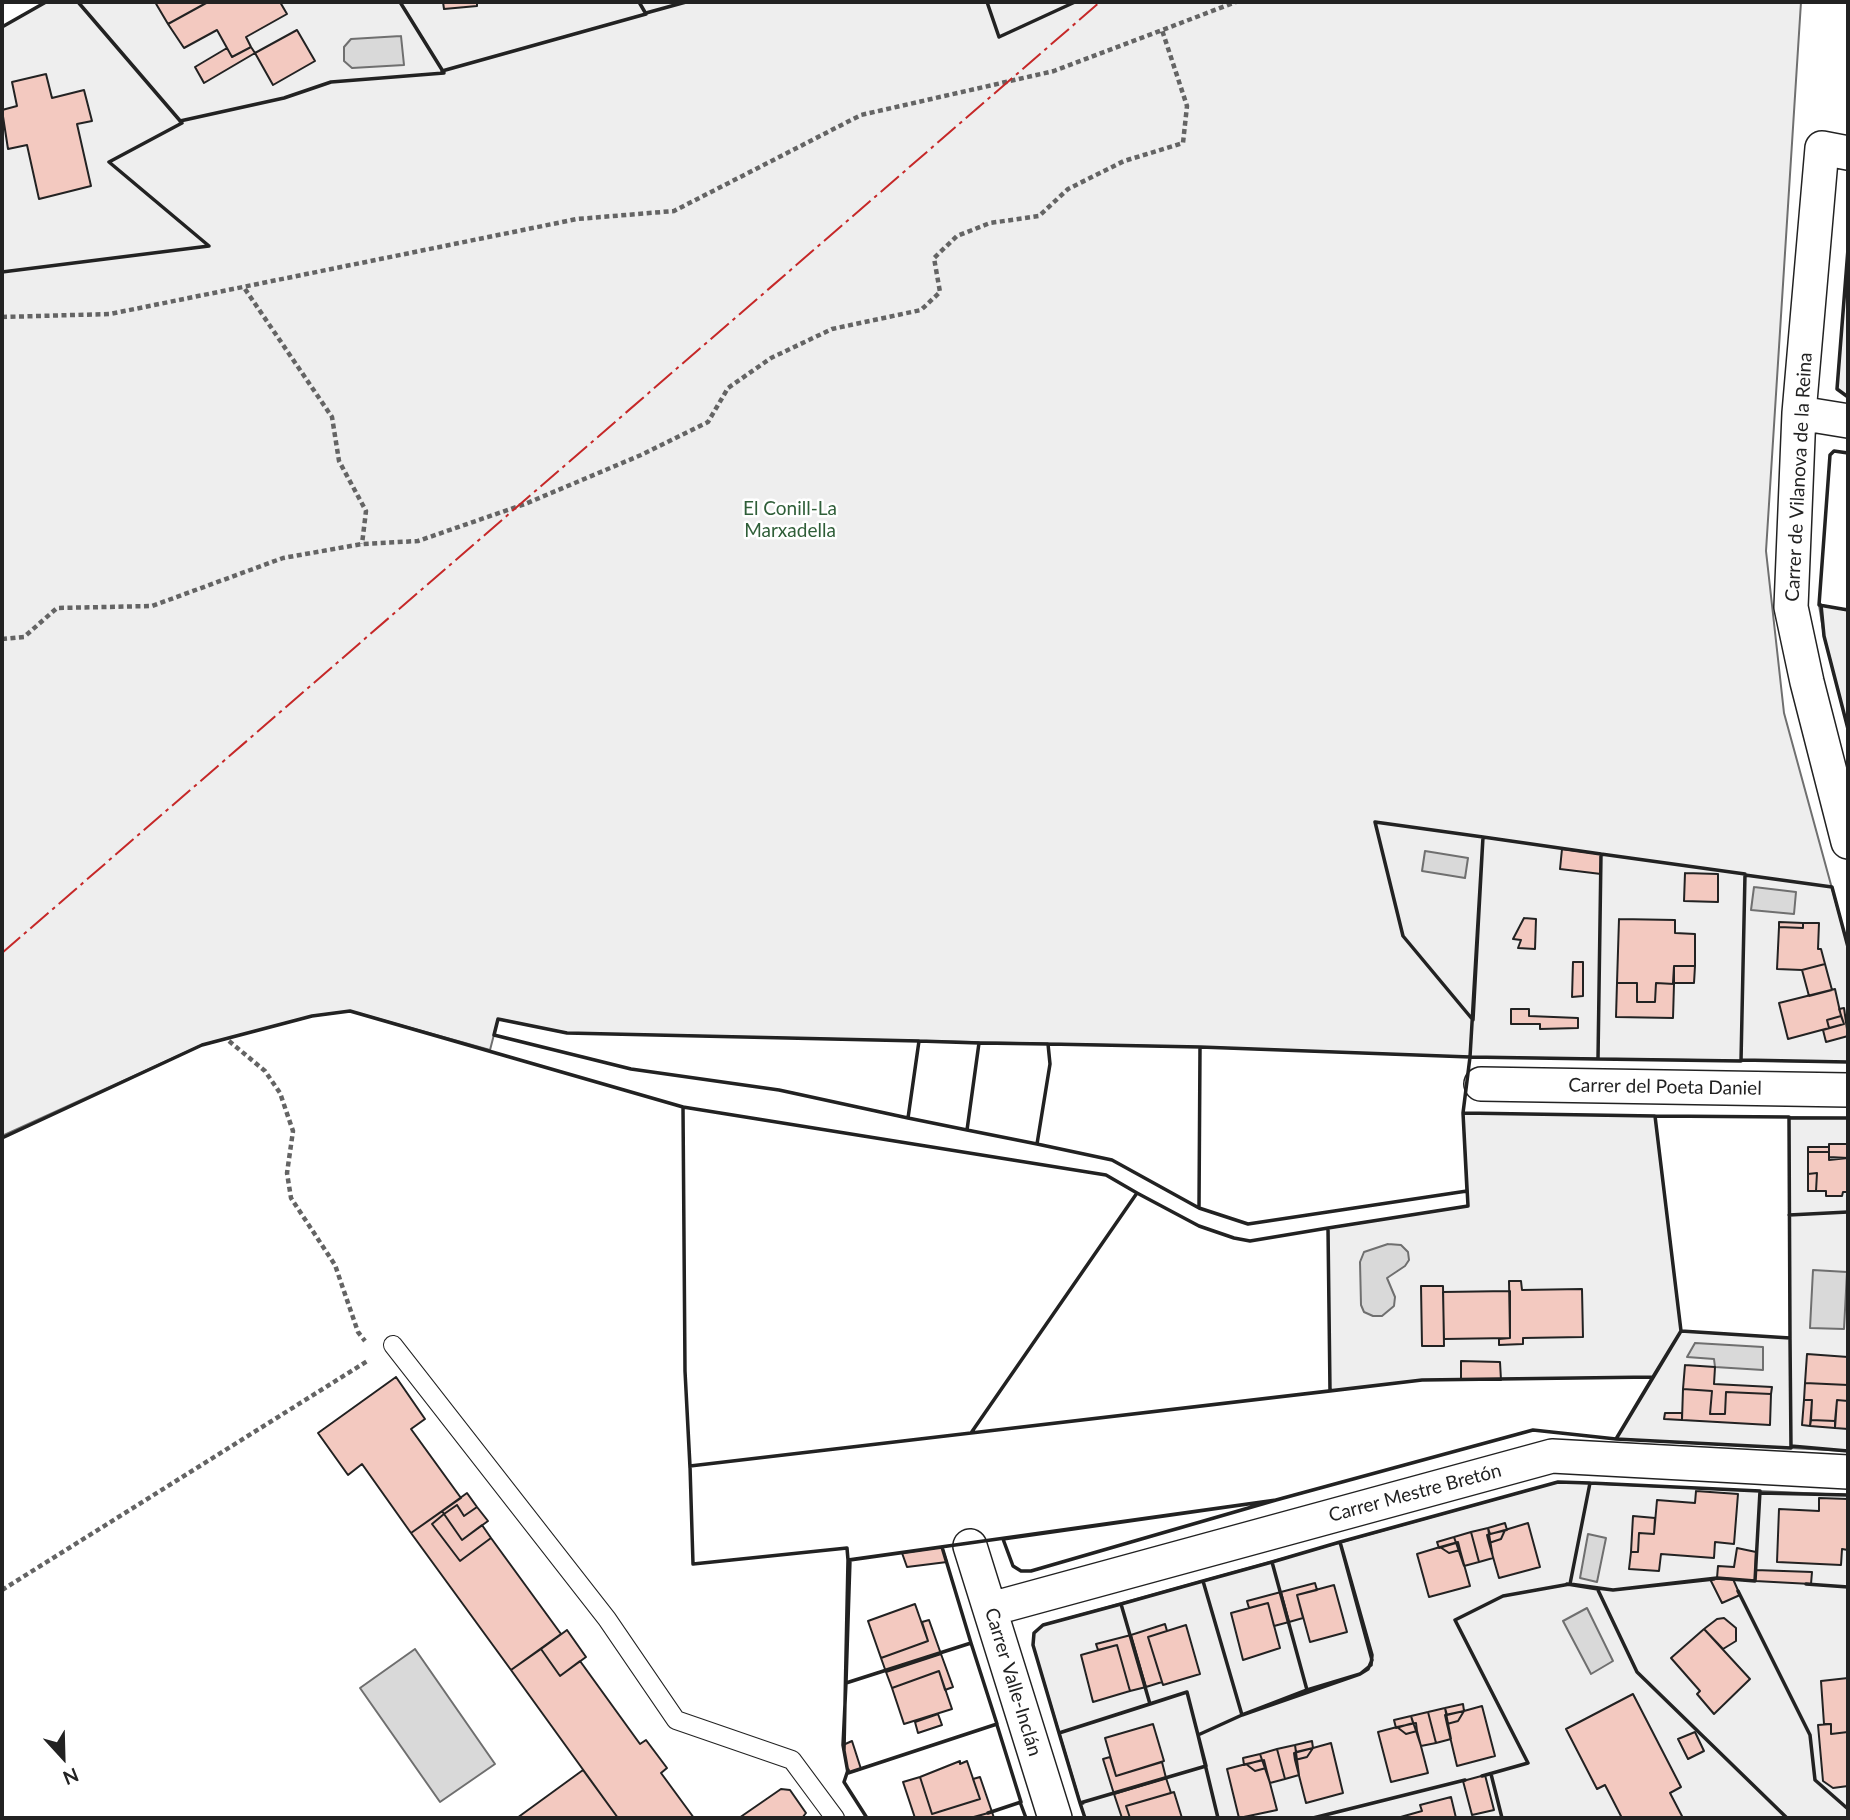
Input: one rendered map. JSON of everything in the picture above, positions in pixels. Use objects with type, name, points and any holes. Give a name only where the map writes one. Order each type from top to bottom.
[{"type":"street","name":"Carrer de Vilanova de la Reina","points":[[1835,151],[1799,413],[1791,607],[1807,682],[1848,842]]},
{"type":"street","points":[[1799,413],[1848,421]]},
{"type":"street","name":"Carrer del Poeta Daniel","points":[[1481,1084],[1848,1090]]},
{"type":"street","name":"Carrer Mestre Bretón","points":[[991,1609],[1552,1456],[1848,1472]]},
{"type":"street","name":"Carrer Valle-Inclán","points":[[970,1546],[1055,1818]]},
{"type":"lane","points":[[394,1345],[422,1385],[607,1619],[676,1720],[792,1760],[835,1818]]},
{"type":"path","points":[[2,317],[110,314],[245,289],[577,219],[674,211],[861,115],[1054,71],[1236,2]]},
{"type":"path","points":[[2,639],[24,637],[57,608],[152,606],[283,558],[362,544],[418,541],[525,504],[641,455],[708,422],[728,388],[771,358],[832,329],[921,310],[940,292],[934,258],[957,236],[990,223],[1039,216],[1068,189],[1124,160],[1183,143],[1187,106],[1161,30]]},
{"type":"path","points":[[245,289],[332,417],[339,461],[366,511],[362,544]]},
{"type":"path","points":[[229,1041],[265,1071],[280,1093],[293,1131],[288,1173],[291,1198],[335,1265],[358,1332],[376,1356]]},
{"type":"path","points":[[2,1590],[394,1345]]},
{"type":"green space","name":"El Conill-La Marxadella","points":[[46,2],[1801,2],[1766,551],[1784,713],[1848,947],[1848,1062],[1470,1057],[1200,1047],[567,1033],[498,1019],[490,1050],[350,1011],[312,1016],[202,1045],[2,1136],[2,27]]},
{"type":"green space","points":[[1848,249],[1848,397],[1837,389]]},
{"type":"green space","points":[[1819,605],[1848,610],[1848,729],[1824,636]]},
{"type":"green space","points":[[1463,1113],[1655,1116],[1681,1331],[1790,1338],[1789,1117],[1848,1118],[1848,1451],[1616,1439],[1653,1377],[1422,1380],[1330,1391],[1328,1228],[1468,1206]]},
{"type":"green space","points":[[1558,1482],[1848,1495],[1848,1818],[1085,1818],[1033,1645],[1034,1633],[1043,1625]]},
{"type":"shaded area","points":[[401,36],[404,65],[352,68],[344,61],[344,47],[351,39]]},
{"type":"shaded area","points":[[1425,851],[1468,858],[1465,878],[1422,871]]},
{"type":"shaded area","points":[[1754,887],[1796,892],[1794,914],[1751,910]]},
{"type":"shaded area","points":[[1388,1244],[1401,1245],[1408,1252],[1409,1260],[1405,1266],[1387,1278],[1395,1297],[1394,1306],[1382,1316],[1373,1316],[1364,1312],[1361,1305],[1360,1262],[1364,1252]]},
{"type":"shaded area","points":[[1813,1270],[1847,1272],[1844,1329],[1810,1328]]},
{"type":"shaded area","points":[[1695,1343],[1763,1347],[1763,1370],[1715,1367],[1714,1359],[1687,1357]]},
{"type":"shaded area","points":[[1588,1534],[1606,1538],[1597,1582],[1580,1578]]},
{"type":"shaded area","points":[[1587,1608],[1613,1661],[1591,1674],[1563,1621]]},
{"type":"shaded area","points":[[415,1649],[495,1764],[440,1802],[360,1688]]},
{"type":"building","points":[[155,2],[208,2],[168,24]]},
{"type":"building","points":[[208,2],[280,2],[287,14],[246,37],[251,47],[232,57],[217,30],[184,48],[168,24]]},
{"type":"building","points":[[443,2],[477,2],[477,6],[444,9]]},
{"type":"building","points":[[297,30],[315,61],[273,85],[255,53]]},
{"type":"building","points":[[251,47],[255,53],[204,83],[195,67],[227,48],[232,57]]},
{"type":"building","points":[[46,74],[52,98],[84,90],[92,121],[77,124],[91,186],[39,199],[27,145],[8,149],[2,110],[17,106],[12,82]]},
{"type":"building","points":[[1562,849],[1601,854],[1601,874],[1560,869]]},
{"type":"building","points":[[1685,873],[1718,874],[1718,902],[1684,901]]},
{"type":"building","points":[[1524,918],[1536,919],[1535,949],[1518,948],[1521,940],[1513,939]]},
{"type":"building","points":[[1619,919],[1675,920],[1675,933],[1695,934],[1695,966],[1674,966],[1674,984],[1656,983],[1655,1002],[1637,1002],[1637,983],[1617,983]]},
{"type":"building","points":[[1779,922],[1803,923],[1803,928],[1779,927]]},
{"type":"building","points":[[1803,923],[1819,923],[1818,949],[1821,949],[1825,964],[1802,970],[1777,969],[1779,927],[1803,928]]},
{"type":"building","points":[[1573,962],[1583,962],[1583,996],[1572,997]]},
{"type":"building","points":[[1825,964],[1832,990],[1809,996],[1802,970]]},
{"type":"building","points":[[1674,966],[1695,966],[1694,983],[1673,983]]},
{"type":"building","points":[[1617,983],[1637,983],[1637,1002],[1655,1002],[1656,983],[1674,984],[1673,1018],[1616,1017]]},
{"type":"building","points":[[1835,989],[1841,1016],[1827,1020],[1829,1028],[1788,1039],[1779,1003]]},
{"type":"building","points":[[1844,1008],[1848,1036],[1826,1042],[1823,1030],[1844,1024],[1839,1009]]},
{"type":"building","points":[[1511,1009],[1529,1009],[1529,1016],[1578,1018],[1578,1028],[1540,1029],[1540,1024],[1511,1024]]},
{"type":"building","points":[[1841,1016],[1844,1024],[1829,1028],[1827,1020]]},
{"type":"building","points":[[1829,1144],[1848,1144],[1848,1158],[1829,1157]]},
{"type":"building","points":[[1808,1147],[1829,1147],[1829,1152],[1808,1152]]},
{"type":"building","points":[[1808,1152],[1829,1152],[1829,1160],[1848,1158],[1848,1192],[1843,1192],[1842,1196],[1826,1196],[1826,1191],[1816,1191],[1817,1173],[1808,1174]]},
{"type":"building","points":[[1817,1173],[1816,1191],[1808,1191],[1808,1174]]},
{"type":"building","points":[[1509,1281],[1521,1281],[1522,1290],[1582,1289],[1583,1337],[1523,1338],[1523,1344],[1499,1345],[1499,1339],[1510,1338]]},
{"type":"building","points":[[1421,1286],[1443,1286],[1444,1346],[1422,1346]]},
{"type":"building","points":[[1510,1291],[1510,1338],[1444,1339],[1443,1292]]},
{"type":"building","points":[[1807,1354],[1848,1357],[1848,1385],[1805,1383]]},
{"type":"building","points":[[1461,1361],[1500,1362],[1501,1380],[1461,1380]]},
{"type":"building","points":[[1685,1365],[1715,1367],[1714,1384],[1772,1387],[1771,1394],[1726,1392],[1725,1414],[1710,1414],[1712,1391],[1683,1389]]},
{"type":"building","points":[[396,1377],[425,1419],[411,1429],[461,1498],[411,1533],[362,1464],[348,1475],[318,1433]]},
{"type":"building","points":[[1805,1383],[1848,1385],[1848,1401],[1837,1400],[1835,1421],[1811,1420],[1812,1400],[1804,1400]]},
{"type":"building","points":[[1683,1389],[1712,1391],[1710,1414],[1725,1414],[1726,1392],[1771,1394],[1770,1425],[1682,1420]]},
{"type":"building","points":[[1804,1400],[1812,1400],[1810,1426],[1802,1425]]},
{"type":"building","points":[[1837,1400],[1848,1401],[1848,1429],[1835,1428]]},
{"type":"building","points":[[1665,1413],[1682,1413],[1682,1420],[1664,1419]]},
{"type":"building","points":[[1811,1420],[1835,1421],[1835,1428],[1810,1426]]},
{"type":"building","points":[[1696,1491],[1738,1494],[1734,1544],[1715,1542],[1714,1558],[1661,1554],[1659,1571],[1629,1569],[1631,1552],[1638,1552],[1639,1533],[1654,1534],[1657,1500],[1695,1503]]},
{"type":"building","points":[[467,1493],[477,1507],[464,1516],[457,1505],[444,1514],[442,1511]]},
{"type":"building","points":[[1819,1498],[1848,1499],[1848,1550],[1842,1549],[1841,1565],[1777,1562],[1779,1509],[1819,1511]]},
{"type":"building","points":[[457,1505],[464,1516],[477,1507],[488,1521],[462,1540],[444,1514]]},
{"type":"building","points":[[442,1511],[444,1514],[432,1524],[460,1561],[491,1538],[561,1634],[511,1670],[411,1533]]},
{"type":"building","points":[[444,1514],[462,1540],[482,1525],[491,1538],[460,1561],[432,1524]]},
{"type":"building","points":[[1633,1516],[1655,1518],[1654,1534],[1639,1533],[1638,1552],[1631,1552]]},
{"type":"building","points":[[1505,1523],[1507,1530],[1490,1534],[1488,1528]]},
{"type":"building","points":[[1528,1523],[1540,1567],[1499,1578],[1489,1543],[1501,1539],[1505,1530]]},
{"type":"building","points":[[1488,1528],[1493,1558],[1479,1562],[1471,1532]]},
{"type":"building","points":[[1505,1530],[1501,1539],[1489,1543],[1487,1535]]},
{"type":"building","points":[[1471,1532],[1479,1562],[1464,1566],[1454,1537]]},
{"type":"building","points":[[1454,1537],[1456,1543],[1439,1548],[1437,1542]]},
{"type":"building","points":[[1458,1542],[1460,1550],[1449,1553],[1440,1547]]},
{"type":"building","points":[[942,1547],[947,1562],[907,1567],[902,1553]]},
{"type":"building","points":[[1440,1547],[1449,1553],[1460,1550],[1470,1586],[1429,1597],[1417,1554]]},
{"type":"building","points":[[1737,1548],[1756,1552],[1755,1581],[1717,1578],[1718,1566],[1734,1567]]},
{"type":"building","points":[[1755,1570],[1812,1572],[1811,1584],[1755,1581]]},
{"type":"building","points":[[1710,1579],[1733,1579],[1740,1595],[1722,1603]]},
{"type":"building","points":[[1315,1583],[1317,1590],[1297,1595],[1303,1618],[1289,1622],[1281,1592]]},
{"type":"building","points":[[1334,1585],[1347,1632],[1310,1642],[1297,1595]]},
{"type":"building","points":[[1281,1592],[1289,1622],[1274,1626],[1268,1603],[1249,1608],[1247,1601]]},
{"type":"building","points":[[1268,1603],[1280,1648],[1243,1660],[1231,1613]]},
{"type":"building","points":[[915,1604],[928,1641],[881,1658],[868,1621]]},
{"type":"building","points":[[1724,1618],[1736,1628],[1736,1641],[1723,1649],[1704,1629],[1717,1619]]},
{"type":"building","points":[[929,1620],[941,1654],[886,1672],[881,1658],[928,1641],[922,1622]]},
{"type":"building","points":[[1165,1624],[1167,1631],[1148,1637],[1162,1682],[1146,1687],[1131,1635]]},
{"type":"building","points":[[1186,1625],[1200,1674],[1163,1685],[1148,1637]]},
{"type":"building","points":[[1704,1629],[1750,1679],[1714,1714],[1697,1694],[1700,1691],[1671,1658]]},
{"type":"building","points":[[567,1630],[586,1657],[560,1676],[541,1649]]},
{"type":"building","points":[[1131,1635],[1146,1687],[1130,1691],[1117,1645],[1098,1650],[1096,1644]]},
{"type":"building","points":[[1117,1645],[1130,1691],[1093,1702],[1081,1655]]},
{"type":"building","points":[[541,1649],[560,1676],[580,1661],[640,1744],[646,1740],[667,1768],[661,1773],[694,1818],[618,1818],[511,1670]]},
{"type":"building","points":[[941,1654],[953,1687],[945,1690],[939,1671],[892,1688],[886,1672]]},
{"type":"building","points":[[939,1671],[952,1709],[904,1724],[892,1688]]},
{"type":"building","points":[[1848,1678],[1848,1732],[1831,1734],[1831,1724],[1824,1724],[1821,1681]]},
{"type":"building","points":[[1633,1694],[1681,1787],[1670,1793],[1683,1818],[1622,1818],[1605,1785],[1597,1789],[1566,1729]]},
{"type":"building","points":[[1463,1704],[1464,1711],[1447,1715],[1445,1708]]},
{"type":"building","points":[[1482,1706],[1495,1756],[1457,1766],[1447,1724],[1458,1721],[1464,1711]]},
{"type":"building","points":[[1445,1708],[1451,1739],[1436,1743],[1428,1712]]},
{"type":"building","points":[[1464,1711],[1458,1721],[1447,1724],[1445,1715]]},
{"type":"building","points":[[1428,1712],[1436,1743],[1421,1746],[1411,1716]]},
{"type":"building","points":[[938,1714],[942,1725],[918,1733],[915,1722]]},
{"type":"building","points":[[1411,1716],[1413,1723],[1396,1728],[1394,1720]]},
{"type":"building","points":[[1416,1723],[1417,1731],[1406,1734],[1397,1727]]},
{"type":"building","points":[[1153,1724],[1164,1761],[1116,1776],[1105,1738]]},
{"type":"building","points":[[1831,1724],[1831,1734],[1848,1732],[1848,1786],[1833,1788],[1823,1781],[1818,1725]]},
{"type":"building","points":[[1397,1727],[1406,1734],[1417,1731],[1428,1773],[1391,1782],[1378,1732]]},
{"type":"building","points":[[1695,1732],[1704,1751],[1688,1759],[1678,1739]]},
{"type":"building","points":[[852,1741],[861,1769],[848,1773],[843,1745]]},
{"type":"building","points":[[1312,1741],[1313,1748],[1296,1752],[1295,1745]]},
{"type":"building","points":[[1331,1743],[1343,1793],[1306,1803],[1295,1760],[1307,1757],[1313,1748]]},
{"type":"building","points":[[1295,1745],[1299,1775],[1285,1779],[1277,1749]]},
{"type":"building","points":[[1313,1748],[1307,1757],[1295,1760],[1294,1753]]},
{"type":"building","points":[[1277,1749],[1285,1779],[1270,1783],[1260,1754]]},
{"type":"building","points":[[1260,1754],[1262,1760],[1244,1765],[1243,1758]]},
{"type":"building","points":[[1110,1757],[1116,1776],[1162,1762],[1166,1778],[1114,1794],[1103,1759]]},
{"type":"building","points":[[1264,1760],[1266,1768],[1255,1771],[1246,1764]]},
{"type":"building","points":[[960,1761],[960,1764],[967,1761],[980,1799],[932,1814],[920,1777]]},
{"type":"building","points":[[1246,1764],[1255,1771],[1266,1768],[1277,1810],[1239,1818],[1227,1769]]},
{"type":"building","points":[[583,1770],[618,1818],[517,1818]]},
{"type":"building","points":[[1485,1775],[1494,1810],[1472,1815],[1463,1781]]},
{"type":"building","points":[[920,1777],[932,1814],[980,1799],[973,1779],[980,1777],[992,1812],[970,1818],[915,1818],[903,1782]]},
{"type":"building","points":[[1166,1778],[1171,1793],[1126,1806],[1130,1818],[1122,1818],[1114,1794]]},
{"type":"building","points":[[781,1789],[790,1790],[806,1813],[802,1818],[739,1818]]},
{"type":"building","points":[[1174,1792],[1182,1818],[1130,1818],[1126,1806]]},
{"type":"building","points":[[1451,1797],[1456,1818],[1397,1818],[1422,1811],[1420,1805]]},
{"type":"building","points":[[992,1812],[994,1818],[970,1818]]},
{"type":"wall","points":[[2,27],[46,2]]},
{"type":"wall","points":[[2,272],[209,246],[109,162],[182,123],[78,2]]},
{"type":"wall","points":[[180,121],[284,98],[331,82],[444,73],[400,2]]},
{"type":"wall","points":[[442,71],[646,14],[639,2]]},
{"type":"wall","points":[[646,13],[686,2]]},
{"type":"wall","points":[[987,2],[999,37],[1075,2]]},
{"type":"wall","points":[[1848,249],[1837,389],[1848,397]]},
{"type":"wall","points":[[1848,453],[1834,451],[1830,455],[1819,605],[1848,610]]},
{"type":"wall","points":[[1821,605],[1824,636],[1848,729]]},
{"type":"wall","points":[[1375,822],[1483,837],[1473,1020],[1403,936],[1375,822]]},
{"type":"wall","points":[[1483,837],[1601,854],[1598,1059],[1470,1057],[1483,837]]},
{"type":"wall","points":[[1601,854],[1745,874],[1741,1061],[1598,1059],[1601,854]]},
{"type":"wall","points":[[1745,875],[1832,887],[1848,947]]},
{"type":"wall","points":[[2,1138],[202,1045],[312,1016],[350,1011],[683,1107],[685,1371],[690,1468]]},
{"type":"wall","points":[[498,1019],[567,1033],[919,1041],[908,1118],[779,1090],[631,1069],[494,1035],[498,1019]]},
{"type":"wall","points":[[919,1041],[979,1043],[967,1130],[908,1118],[919,1041]]},
{"type":"wall","points":[[979,1043],[1048,1044],[1050,1064],[1037,1144],[967,1130],[979,1043]]},
{"type":"wall","points":[[1048,1044],[1200,1047],[1199,1208],[1112,1160],[1037,1144],[1050,1064],[1048,1044]]},
{"type":"wall","points":[[1200,1047],[1470,1057],[1463,1113],[1467,1191],[1248,1224],[1199,1208],[1200,1047]]},
{"type":"wall","points":[[1741,1060],[1848,1062]]},
{"type":"wall","points":[[683,1107],[1106,1175],[1137,1193],[971,1433],[690,1466],[685,1371],[683,1107]]},
{"type":"wall","points":[[1463,1113],[1655,1116],[1681,1331],[1653,1377],[1422,1380],[1330,1391],[1328,1228],[1468,1206],[1463,1113]]},
{"type":"wall","points":[[1655,1116],[1789,1117],[1790,1338],[1681,1331],[1655,1116]]},
{"type":"wall","points":[[1789,1118],[1848,1118]]},
{"type":"wall","points":[[1137,1193],[1199,1226],[1250,1241],[1328,1228],[1330,1391],[971,1433],[1137,1193]]},
{"type":"wall","points":[[1789,1215],[1848,1212]]},
{"type":"wall","points":[[1681,1331],[1790,1338],[1791,1448],[1616,1439],[1681,1331]]},
{"type":"wall","points":[[1653,1377],[1616,1439],[1533,1430],[1276,1500],[848,1560],[847,1548],[693,1564],[690,1466],[1422,1380],[1653,1377]]},
{"type":"wall","points":[[1791,1446],[1848,1451]]},
{"type":"wall","points":[[1218,1818],[1198,1735],[1242,1715],[1360,1674],[1371,1665],[1372,1655],[1340,1542],[1558,1482],[1590,1483],[1570,1584],[1503,1596],[1455,1620],[1528,1763],[1482,1776]]},
{"type":"wall","points":[[1590,1483],[1760,1491],[1755,1581],[1717,1578],[1613,1590],[1570,1584],[1590,1483]]},
{"type":"wall","points":[[1760,1493],[1848,1495]]},
{"type":"wall","points":[[1276,1500],[1031,1571],[1021,1571],[1013,1566],[1003,1539],[1276,1500]]},
{"type":"wall","points":[[1340,1542],[1372,1660],[1368,1669],[1360,1674],[1307,1690],[1272,1562],[1340,1542]]},
{"type":"wall","points":[[942,1547],[971,1643],[846,1683],[850,1560],[942,1547]]},
{"type":"wall","points":[[844,1750],[848,1560]]},
{"type":"wall","points":[[1272,1562],[1307,1690],[1242,1715],[1203,1581],[1272,1562]]},
{"type":"wall","points":[[1714,1579],[1613,1590],[1597,1588],[1637,1672],[1787,1818]]},
{"type":"wall","points":[[1203,1581],[1242,1715],[1198,1735],[1187,1692],[1150,1704],[1121,1604],[1203,1581]]},
{"type":"wall","points":[[1567,1584],[1598,1589]]},
{"type":"wall","points":[[1806,1584],[1848,1587]]},
{"type":"wall","points":[[1738,1591],[1810,1735],[1815,1780],[1848,1809]]},
{"type":"wall","points":[[1121,1604],[1150,1704],[1059,1733],[1033,1645],[1034,1633],[1043,1625],[1121,1604]]},
{"type":"wall","points":[[971,1643],[997,1724],[848,1773],[843,1745],[846,1683],[971,1643]]},
{"type":"wall","points":[[1187,1692],[1206,1766],[1080,1803],[1059,1733],[1187,1692]]},
{"type":"wall","points":[[988,1813],[1021,1802],[997,1725]]},
{"type":"wall","points":[[848,1770],[844,1782],[867,1818]]},
{"type":"wall","points":[[1491,1774],[1502,1818]]},
{"type":"wall","points":[[1313,1818],[1465,1780]]},
{"type":"wall","points":[[1020,1802],[1026,1818]]},
{"type":"wall","points":[[1083,1803],[1080,1803],[1085,1818]]},
{"type":"power","points":[[2,5],[5,2]]},
{"type":"power","points":[[2,953],[1100,2]]}]
